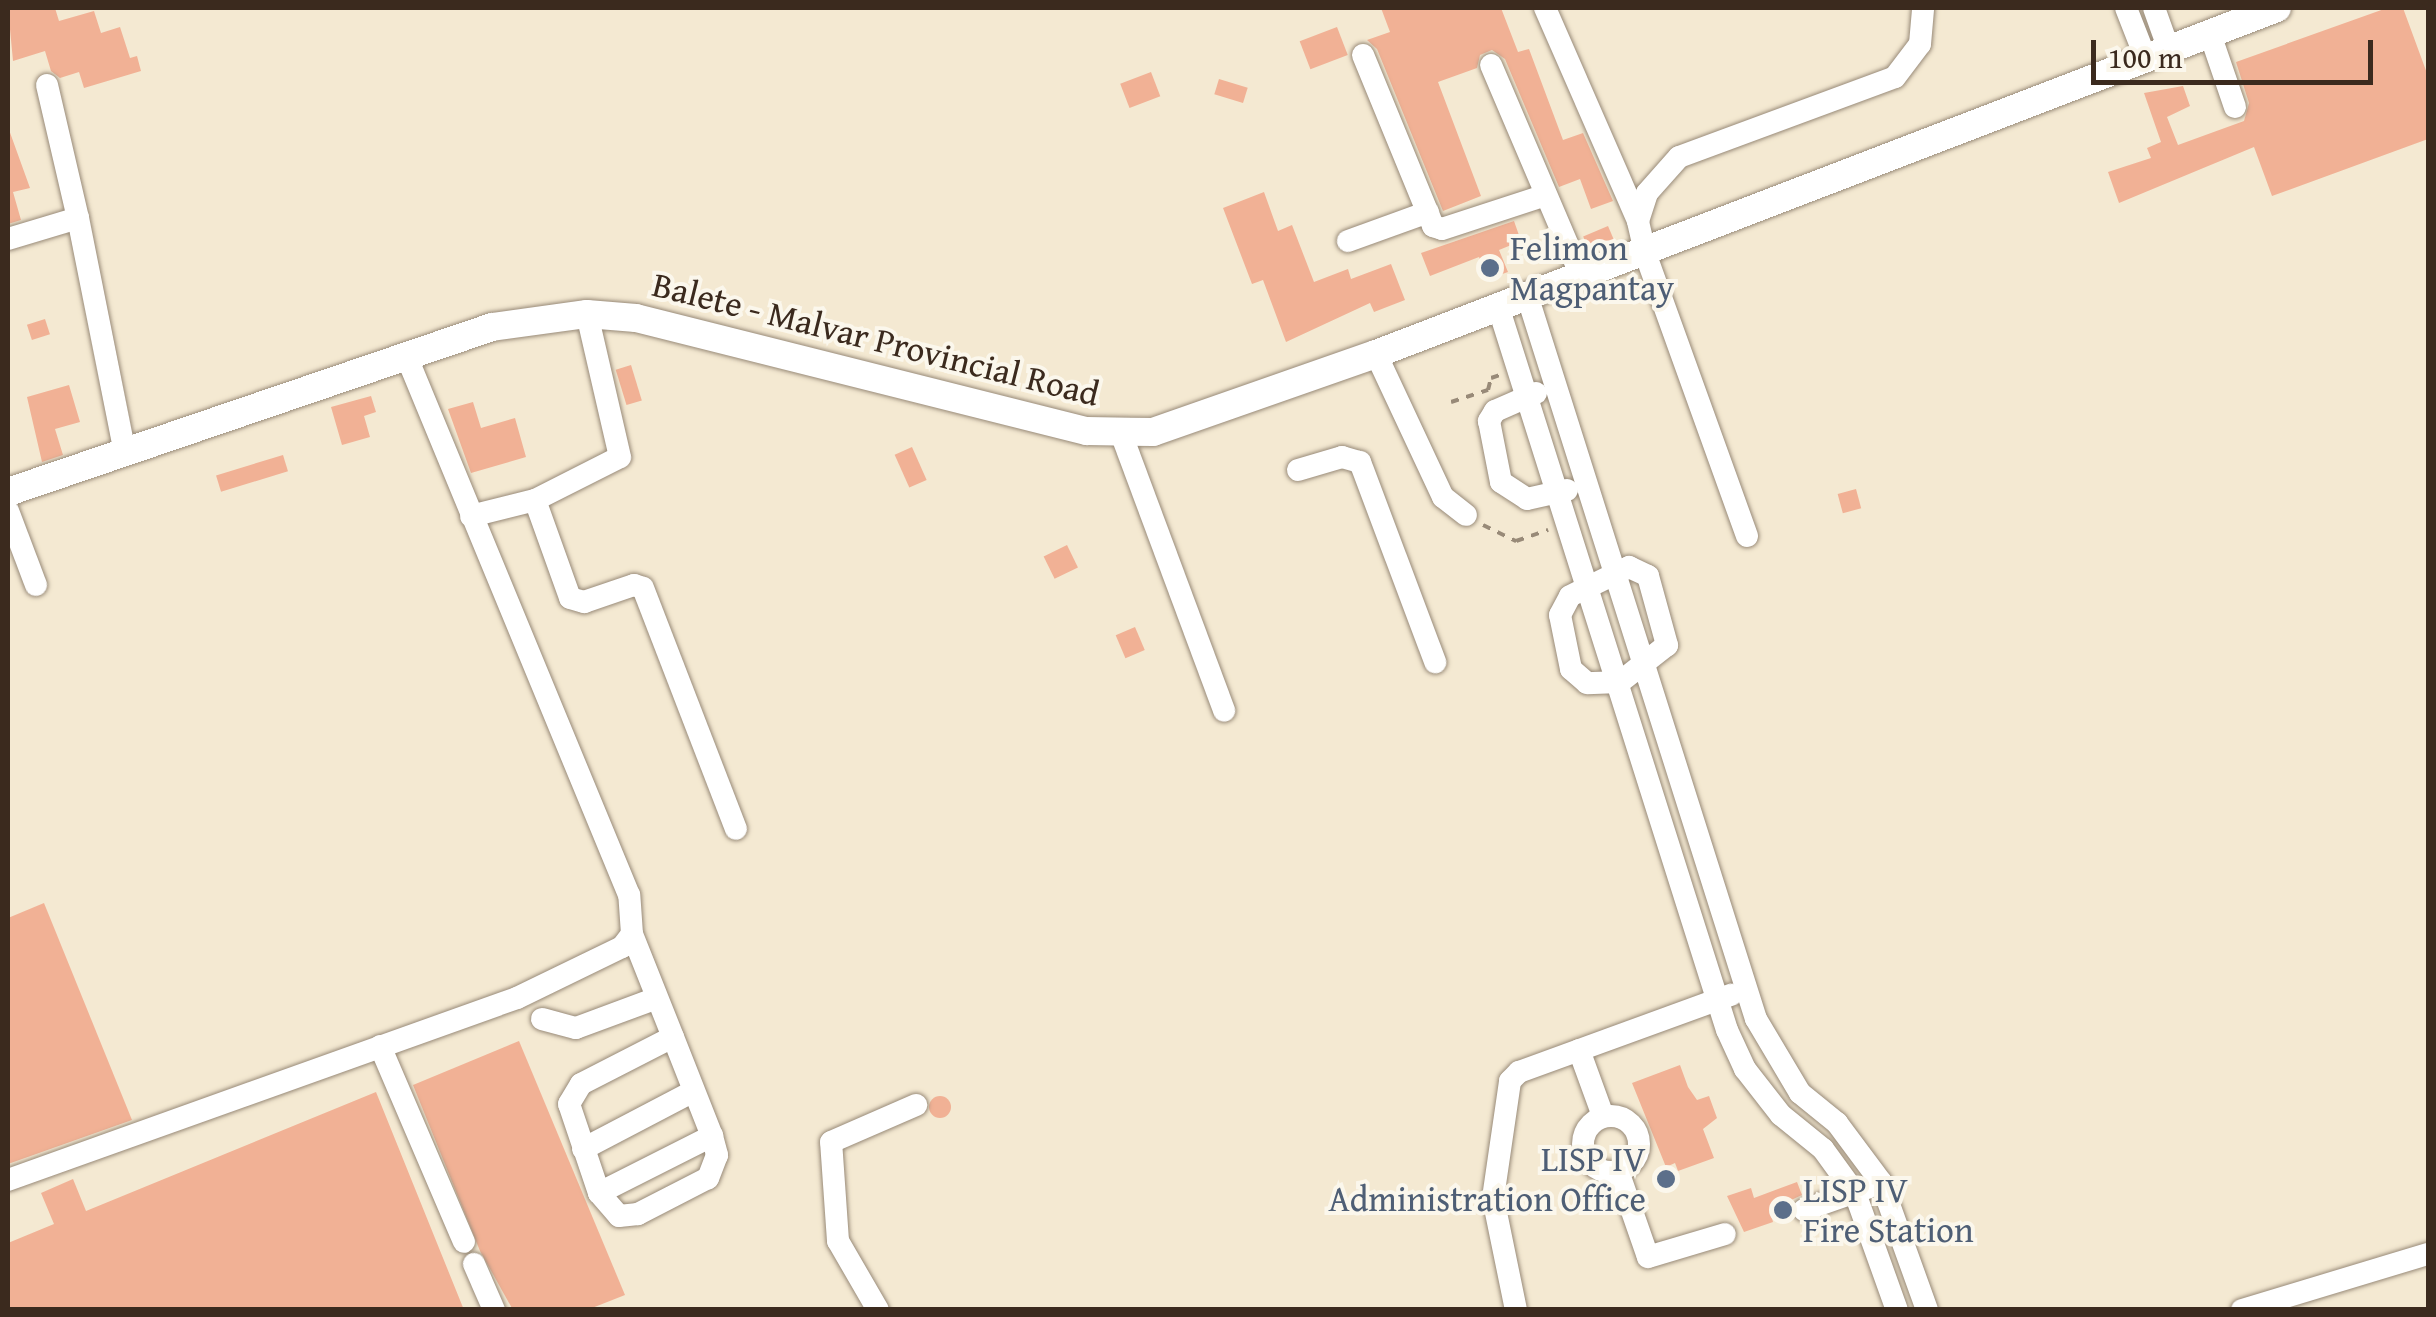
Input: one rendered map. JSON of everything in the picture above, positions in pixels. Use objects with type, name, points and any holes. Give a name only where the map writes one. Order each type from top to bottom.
[{"type":"main road","name":"Balete - Malvar Provincial Road","points":[[8,492],[408,360],[492,327],[587,314],[636,318],[1122,436],[1153,432],[1376,354],[2277,8]]},
{"type":"street","points":[[1545,8],[1638,222],[1645,252],[1747,536]]},
{"type":"street","points":[[1638,222],[1646,193],[1679,156],[1896,77],[1920,44],[1924,8]]},
{"type":"street","points":[[2126,8],[2158,54]]},
{"type":"street","points":[[2154,8],[2158,54]]},
{"type":"street","points":[[2210,34],[2235,107]]},
{"type":"street","points":[[1363,55],[1428,212],[1442,229],[1546,195]]},
{"type":"street","points":[[1491,66],[1580,274]]},
{"type":"street","points":[[46,85],[78,218],[125,454]]},
{"type":"street","points":[[1348,242],[1428,212]]},
{"type":"street","points":[[8,239],[78,218]]},
{"type":"street","points":[[1527,295],[1590,484],[1613,572],[1746,988],[1772,1057],[1800,1093],[1837,1123],[1881,1182],[1927,1310]]},
{"type":"street","points":[[1498,306],[1565,524],[1620,682],[1717,1001],[1744,1069],[1781,1114],[1823,1148],[1855,1193],[1897,1310]]},
{"type":"street","points":[[471,516],[535,500],[620,458],[587,314]]},
{"type":"street","points":[[1376,354],[1443,498],[1466,515]]},
{"type":"street","points":[[408,360],[629,895],[632,934],[657,998],[673,1037],[712,1136],[718,1154],[708,1178],[656,1205],[620,1216],[599,1194],[569,1104],[573,1094],[624,1060],[673,1037]]},
{"type":"street","points":[[1558,386],[1495,411],[1489,422],[1501,482],[1527,500],[1590,484]]},
{"type":"street","points":[[1122,436],[1224,710]]},
{"type":"street","points":[[1298,470],[1342,456],[1360,462],[1435,662]]},
{"type":"street","points":[[535,500],[570,598],[584,602],[634,585],[644,588],[736,829]]},
{"type":"street","points":[[8,511],[36,585]]},
{"type":"street","points":[[1629,568],[1648,576],[1663,619],[1667,646],[1646,668],[1620,682],[1596,686],[1571,669],[1560,615],[1570,596],[1613,572],[1629,568]]},
{"type":"street","points":[[8,1180],[517,998],[622,946],[632,934]]},
{"type":"street","points":[[1516,1310],[1494,1218],[1504,1102],[1520,1072],[1746,988]]},
{"type":"street","points":[[542,1019],[576,1028],[657,998]]},
{"type":"street","points":[[612,1017],[624,1060]]},
{"type":"street","points":[[380,1046],[464,1242]]},
{"type":"street","points":[[1578,1050],[1603,1116]]},
{"type":"street","points":[[583,1149],[694,1091]]},
{"type":"street","points":[[878,1310],[838,1241],[831,1142],[916,1105]]},
{"type":"street","points":[[1603,1116],[1625,1119],[1638,1136],[1635,1158],[1618,1170],[1597,1168],[1583,1151],[1586,1130],[1603,1116]]},
{"type":"street","points":[[599,1194],[712,1136]]},
{"type":"street","points":[[1618,1170],[1648,1257],[1726,1234]]},
{"type":"street","points":[[1804,1210],[1881,1182]]},
{"type":"street","points":[[2242,1310],[2428,1254]]},
{"type":"street","points":[[474,1264],[494,1310]]},
{"type":"path","points":[[1466,515],[1516,541],[1565,524]]},
{"type":"building","points":[[8,8],[55,8],[59,21],[94,11],[101,33],[120,27],[130,58],[137,56],[141,71],[84,88],[79,72],[60,78],[51,71],[45,51],[13,61]]},
{"type":"building","points":[[1381,8],[1501,8],[1518,52],[1529,49],[1563,140],[1583,133],[1613,201],[1591,209],[1580,179],[1559,187],[1505,59],[1492,50],[1480,55],[1477,68],[1438,82],[1481,196],[1443,211],[1377,49],[1367,40],[1390,32]]},
{"type":"building","points":[[2387,8],[2403,8],[2428,76],[2428,139],[2272,196],[2254,147],[2119,203],[2108,172],[2151,158],[2147,148],[2161,142],[2144,93],[2183,86],[2190,106],[2167,117],[2178,145],[2244,121],[2249,103],[2236,62]]},
{"type":"building","points":[[1337,27],[1348,55],[1310,69],[1300,41]]},
{"type":"building","points":[[1151,72],[1160,96],[1130,108],[1120,84]]},
{"type":"building","points":[[1219,79],[1248,88],[1243,103],[1214,94]]},
{"type":"building","points":[[8,127],[30,188],[13,192],[21,220],[8,224]]},
{"type":"building","points":[[1264,192],[1278,231],[1292,225],[1314,282],[1348,269],[1351,279],[1391,264],[1405,300],[1374,312],[1370,303],[1286,342],[1263,280],[1252,284],[1223,208]]},
{"type":"building","points":[[1514,221],[1521,241],[1499,250],[1508,272],[1488,279],[1479,257],[1430,276],[1421,253]]},
{"type":"building","points":[[1608,226],[1614,240],[1589,250],[1583,237]]},
{"type":"building","points":[[45,319],[50,334],[32,340],[27,325]]},
{"type":"building","points":[[631,365],[642,400],[627,405],[616,370]]},
{"type":"building","points":[[69,385],[80,422],[55,429],[63,455],[42,462],[27,397]]},
{"type":"building","points":[[371,396],[376,412],[364,416],[370,437],[342,445],[331,407]]},
{"type":"building","points":[[473,402],[481,428],[515,418],[526,457],[471,473],[448,409]]},
{"type":"building","points":[[912,447],[927,480],[909,488],[895,455]]},
{"type":"building","points":[[283,455],[288,471],[221,492],[216,475]]},
{"type":"building","points":[[1856,489],[1861,508],[1843,513],[1838,494]]},
{"type":"building","points":[[1067,545],[1078,567],[1055,579],[1044,556]]},
{"type":"building","points":[[1135,627],[1145,650],[1125,658],[1116,635]]},
{"type":"building","points":[[44,903],[132,1120],[8,1164],[8,918]]},
{"type":"building","points":[[519,1041],[625,1295],[587,1310],[513,1310],[480,1251],[413,1085]]},
{"type":"building","points":[[1680,1065],[1697,1100],[1709,1096],[1717,1118],[1703,1129],[1714,1158],[1678,1171],[1675,1163],[1666,1167],[1632,1083]]},
{"type":"building","points":[[376,1092],[464,1310],[8,1310],[8,1243],[54,1224],[41,1193],[73,1179],[86,1211]]},
{"type":"building","points":[[940,1096],[948,1099],[948,1115],[940,1118],[932,1115],[929,1107],[932,1099]]},
{"type":"building","points":[[1797,1182],[1802,1195],[1770,1210],[1773,1222],[1744,1232],[1727,1196],[1751,1188],[1754,1198]]},
{"type":"place","name":"Felimon Magpantay","points":[[1490,268]]},
{"type":"place","name":"LISP IV Administration Office","points":[[1666,1179]]},
{"type":"place","name":"LISP IV Fire Station","points":[[1783,1210]]}]
